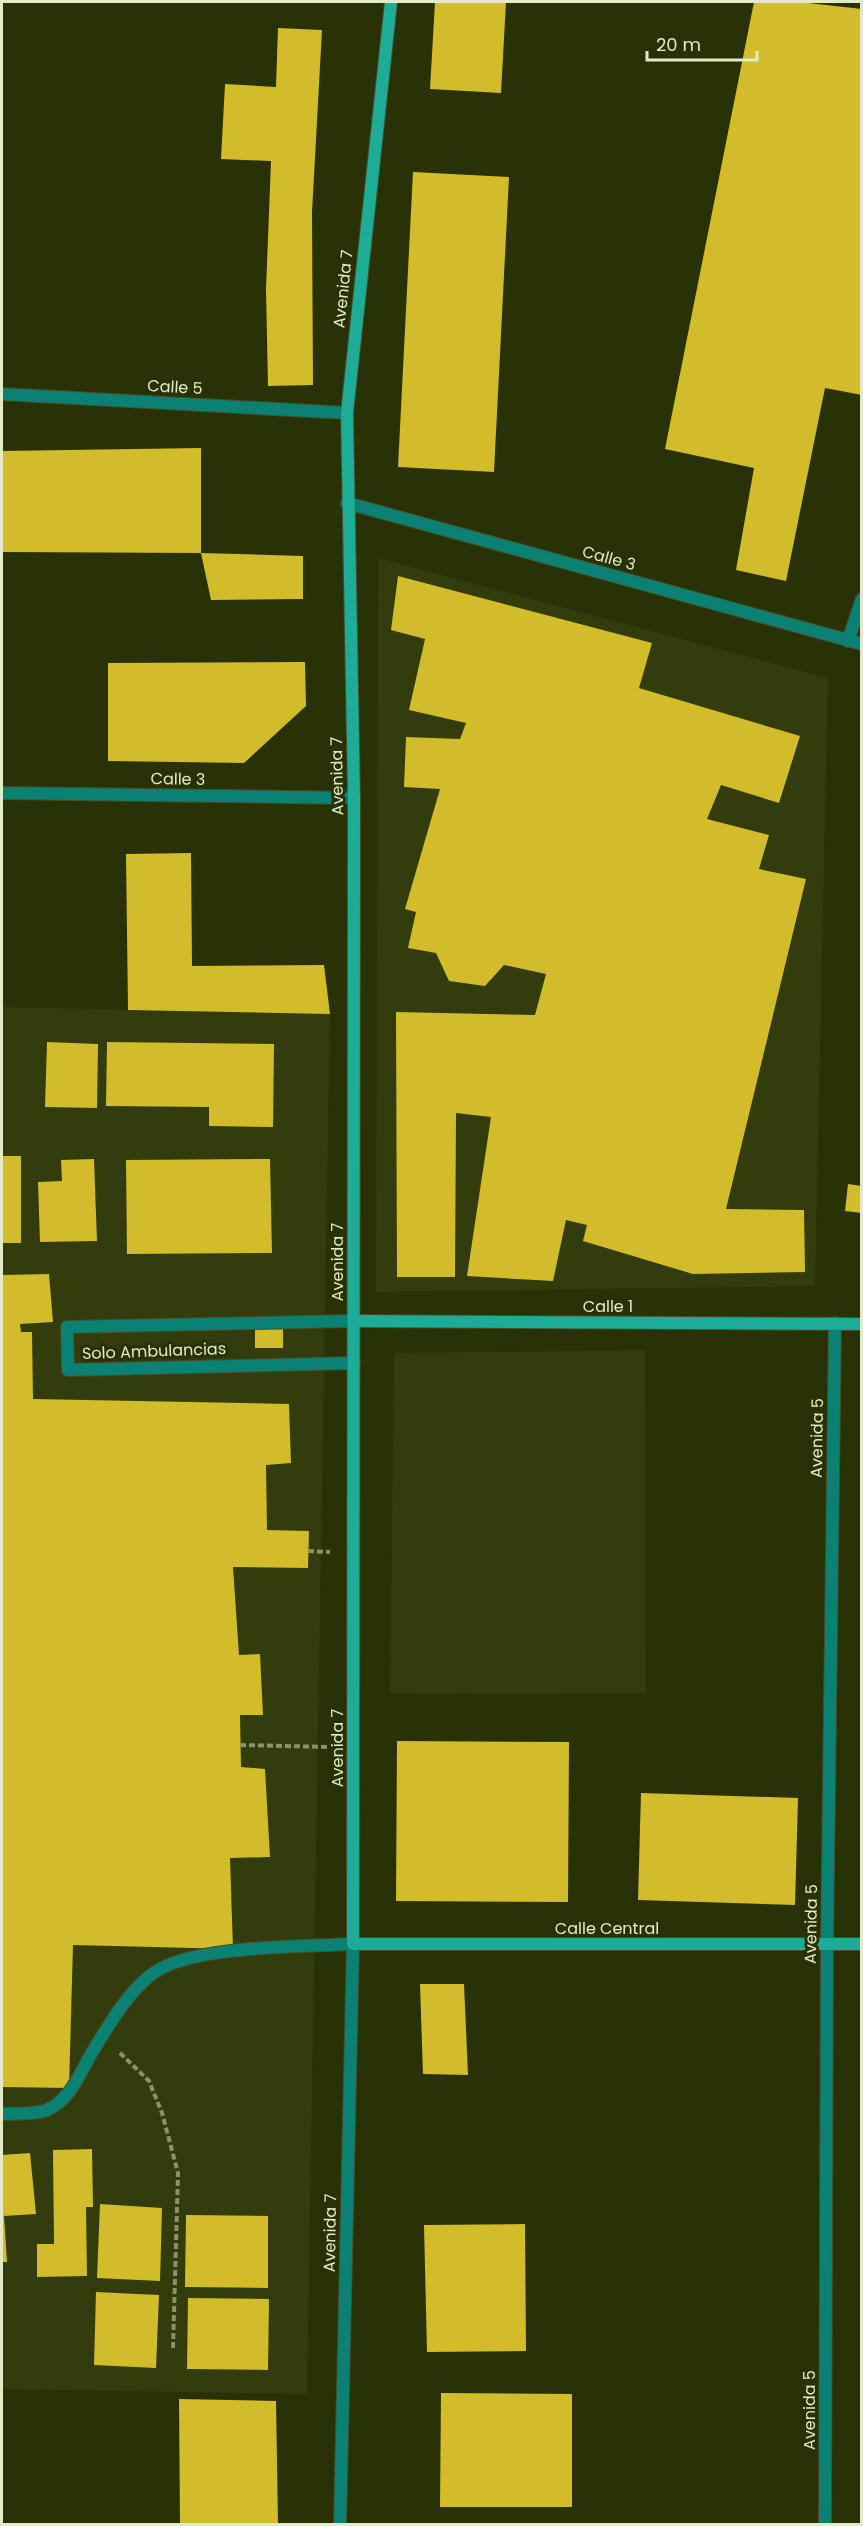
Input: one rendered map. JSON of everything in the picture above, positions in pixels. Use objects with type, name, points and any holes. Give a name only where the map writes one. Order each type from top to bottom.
[{"type":"main road","name":"Avenida 7","points":[[353,1944],[354,798],[347,414],[391,2]]},
{"type":"main road","name":"Calle 1","points":[[354,1321],[861,1324]]},
{"type":"main road","name":"Calle Central","points":[[353,1944],[861,1944]]},
{"type":"street","name":"Calle 5","points":[[2,394],[347,414]]},
{"type":"street","name":"Calle 3","points":[[347,503],[861,644]]},
{"type":"street","points":[[848,641],[861,599]]},
{"type":"street","name":"Calle 3","points":[[2,793],[354,798]]},
{"type":"street","name":"Solo Ambulancias","points":[[354,1321],[67,1328],[68,1370],[354,1363]]},
{"type":"street","name":"Avenida 5","points":[[825,2524],[827,1944],[835,1323]]},
{"type":"street","points":[[2,2114],[44,2111],[62,2102],[101,2038],[139,1986],[156,1971],[180,1960],[218,1952],[353,1944]]},
{"type":"street","name":"Avenida 7","points":[[340,2524],[353,1944]]},
{"type":"path","points":[[240,1745],[354,1748]]},
{"type":"path","points":[[101,2038],[149,2081],[162,2113],[178,2173],[173,2348]]},
{"type":"shaded area","points":[[378,558],[828,678],[815,1286],[376,1292]]},
{"type":"shaded area","points":[[2,1007],[330,1014],[307,2394],[2,2389]]},
{"type":"shaded area","points":[[645,1350],[646,1693],[390,1694],[394,1353]]},
{"type":"building","points":[[435,2],[506,2],[501,93],[430,89]]},
{"type":"building","points":[[754,2],[799,2],[862,9],[862,395],[825,388],[786,581],[736,570],[754,468],[665,449]]},
{"type":"building","points":[[278,28],[322,30],[312,212],[313,385],[268,386],[266,289],[271,161],[221,159],[225,84],[276,87]]},
{"type":"building","points":[[413,172],[509,177],[494,472],[398,467]]},
{"type":"building","points":[[201,448],[201,553],[2,552],[2,451]]},
{"type":"building","points":[[201,553],[303,556],[303,599],[211,600]]},
{"type":"building","points":[[398,576],[652,643],[639,688],[800,736],[779,803],[721,785],[707,819],[769,835],[759,869],[806,879],[726,1209],[804,1210],[805,1272],[693,1274],[583,1241],[587,1225],[566,1220],[553,1281],[467,1276],[491,1117],[456,1113],[455,1277],[397,1277],[396,1012],[535,1015],[546,974],[504,965],[485,986],[449,981],[436,953],[408,948],[416,912],[405,909],[440,789],[404,787],[406,737],[460,739],[466,723],[409,710],[425,639],[391,630]]},
{"type":"building","points":[[305,662],[306,706],[244,763],[108,761],[108,663]]},
{"type":"building","points":[[191,853],[192,966],[324,965],[330,1014],[128,1010],[126,854]]},
{"type":"building","points":[[47,1042],[98,1044],[97,1108],[45,1107]]},
{"type":"building","points":[[107,1042],[274,1044],[273,1127],[209,1126],[209,1107],[106,1106]]},
{"type":"building","points":[[2,1156],[21,1156],[21,1243],[2,1243]]},
{"type":"building","points":[[94,1159],[97,1241],[40,1242],[38,1182],[62,1181],[61,1160]]},
{"type":"building","points":[[270,1159],[272,1253],[127,1254],[126,1160]]},
{"type":"building","points":[[848,1184],[862,1186],[862,1213],[845,1211]]},
{"type":"building","points":[[49,1274],[53,1322],[20,1324],[21,1332],[32,1332],[33,1399],[289,1404],[291,1463],[266,1465],[267,1530],[309,1531],[308,1568],[233,1567],[239,1655],[260,1654],[263,1715],[240,1715],[241,1767],[265,1769],[270,1857],[230,1858],[233,1949],[73,1945],[69,2088],[2,2087],[2,1275]]},
{"type":"building","points":[[255,1328],[283,1328],[283,1348],[255,1348]]},
{"type":"building","points":[[397,1741],[569,1742],[568,1902],[396,1901]]},
{"type":"building","points":[[641,1793],[798,1798],[795,1905],[638,1900]]},
{"type":"building","points":[[420,1984],[464,1984],[468,2075],[423,2074]]},
{"type":"building","points":[[92,2149],[93,2207],[86,2207],[87,2276],[37,2277],[37,2244],[54,2244],[53,2150]]},
{"type":"building","points":[[30,2153],[36,2214],[4,2216],[7,2262],[2,2262],[2,2155]]},
{"type":"building","points":[[100,2204],[162,2208],[160,2281],[97,2278]]},
{"type":"building","points":[[186,2215],[268,2216],[268,2288],[185,2287]]},
{"type":"building","points":[[525,2224],[526,2351],[427,2352],[424,2225]]},
{"type":"building","points":[[96,2292],[159,2295],[156,2368],[94,2365]]},
{"type":"building","points":[[188,2298],[269,2299],[268,2370],[187,2369]]},
{"type":"building","points":[[441,2393],[572,2394],[572,2507],[440,2507]]},
{"type":"building","points":[[179,2399],[276,2401],[278,2524],[180,2524]]}]
